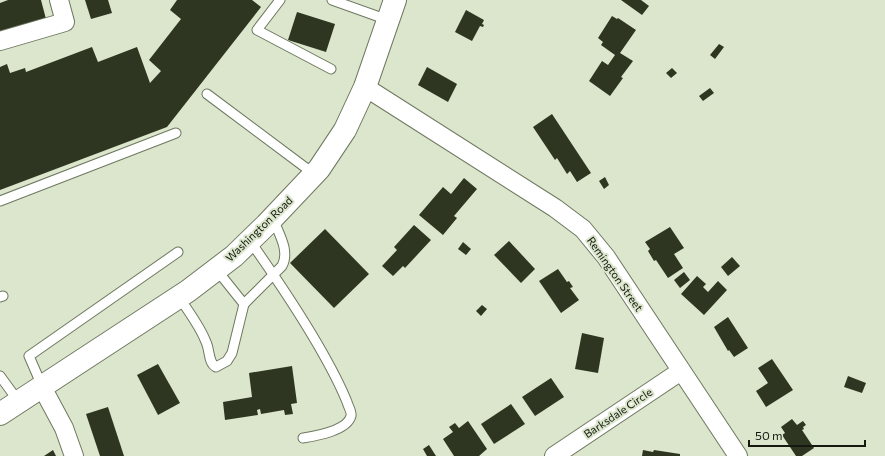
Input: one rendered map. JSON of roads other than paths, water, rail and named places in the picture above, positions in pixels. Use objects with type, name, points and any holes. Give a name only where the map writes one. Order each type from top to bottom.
[{"type":"street","points":[[0,41],[65,22],[59,0]]},
{"type":"street","name":"Washington Road","points":[[0,414],[178,297],[234,256],[272,219],[319,169],[345,130],[365,88],[395,0]]},
{"type":"street","name":"Remington Street","points":[[365,88],[555,208],[583,229],[606,256],[738,456]]},
{"type":"street","name":"Barksdale Circle","points":[[554,456],[681,371]]},
{"type":"street","points":[[42,387],[64,428],[74,456]]},
{"type":"lane","points":[[280,0],[257,30],[331,69]]},
{"type":"lane","points":[[332,0],[388,20]]},
{"type":"lane","points":[[207,94],[314,174]]},
{"type":"lane","points":[[0,201],[176,133]]},
{"type":"lane","points":[[178,297],[203,335],[209,350],[210,362],[216,367],[227,361],[232,353],[244,304],[282,266],[285,261],[280,237],[272,219]]},
{"type":"lane","points":[[250,241],[308,328],[331,367],[351,413],[348,422],[341,427],[326,433],[303,438]]},
{"type":"lane","points":[[42,387],[29,356],[178,252]]},
{"type":"lane","points":[[216,269],[244,304]]},
{"type":"lane","points":[[1,381],[19,402]]}]
